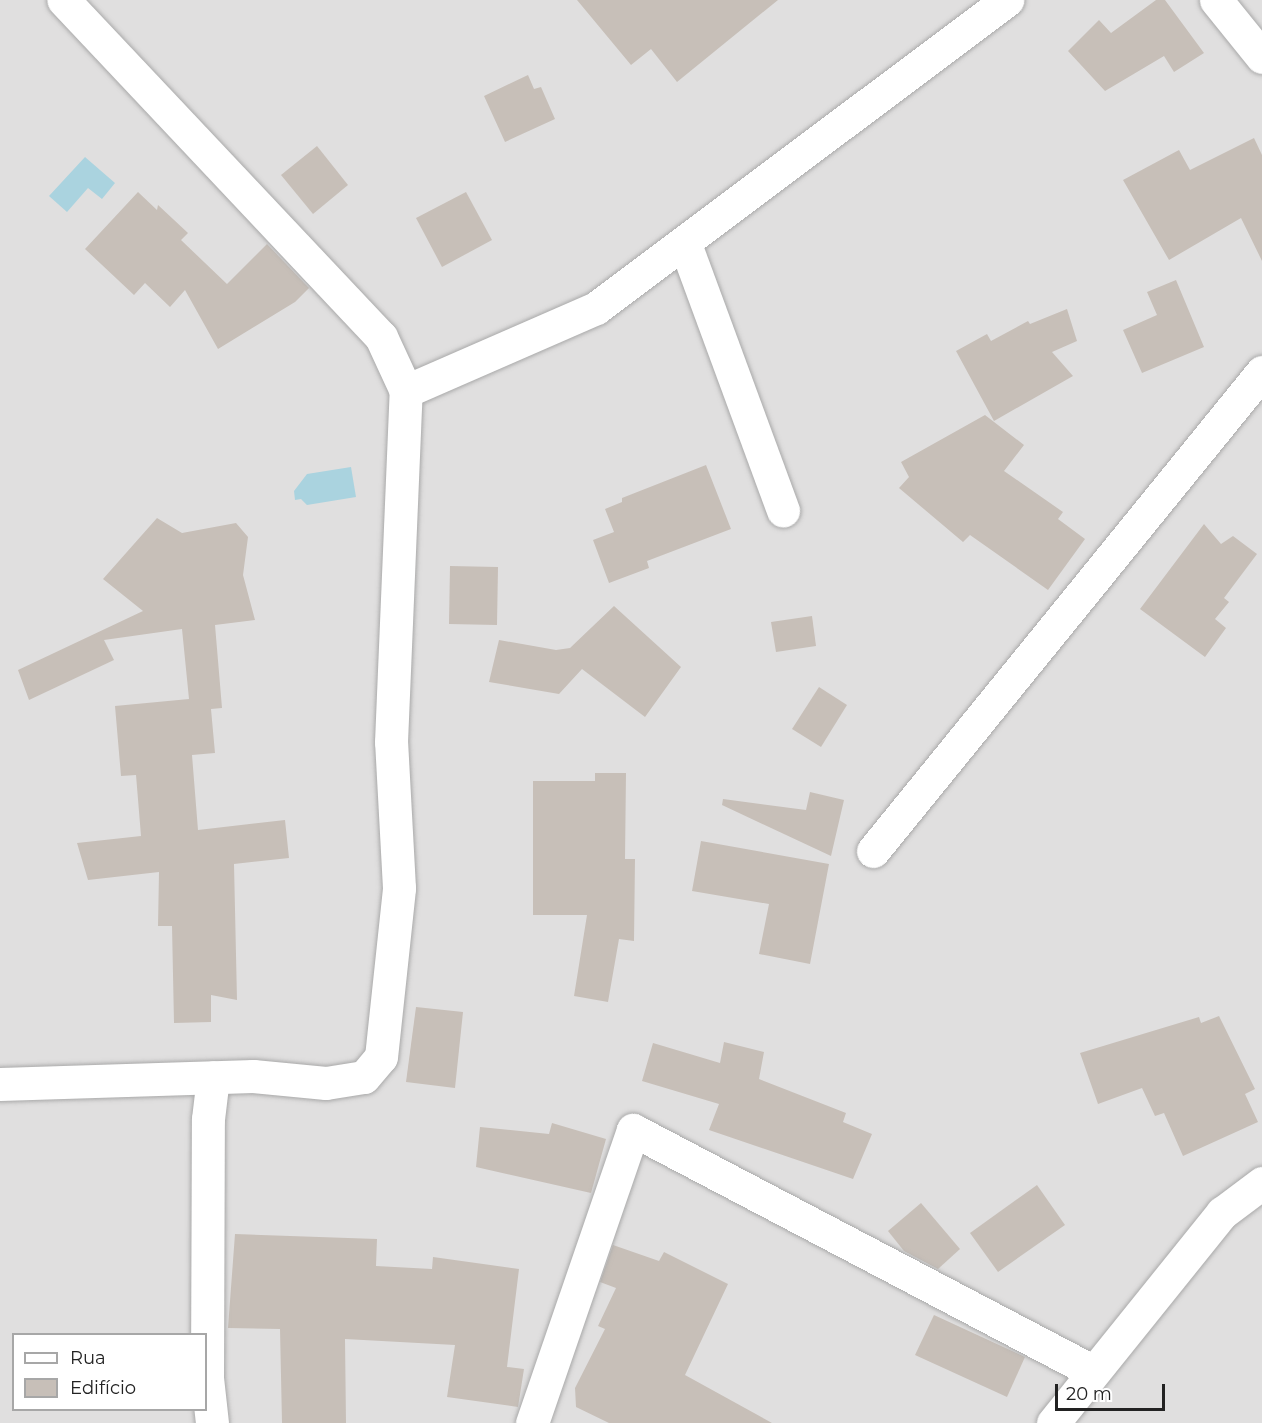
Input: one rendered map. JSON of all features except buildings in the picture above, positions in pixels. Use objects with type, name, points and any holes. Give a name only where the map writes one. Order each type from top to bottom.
[{"type":"street","points":[[0,1084],[213,1077],[326,1083],[364,1077],[381,1057],[399,888],[392,742],[406,391],[381,337],[63,0]]},
{"type":"street","points":[[406,391],[596,308],[685,244],[1007,0]]},
{"type":"street","points":[[1216,0],[1262,57]]},
{"type":"street","points":[[685,244],[783,511]]},
{"type":"street","points":[[873,851],[1262,372]]},
{"type":"street","points":[[212,1423],[207,1368],[208,1119],[213,1077]]},
{"type":"street","points":[[532,1423],[633,1130],[1092,1371]]},
{"type":"street","points":[[1053,1423],[1092,1371],[1222,1212],[1262,1183]]},
{"type":"shaded area","points":[[0,0],[1262,0],[1262,1423],[0,1423]]},
{"type":"water","points":[[85,157],[115,183],[102,199],[88,188],[67,212],[49,196]]},
{"type":"water","points":[[351,467],[356,497],[307,505],[301,499],[295,500],[294,491],[307,474]]}]
